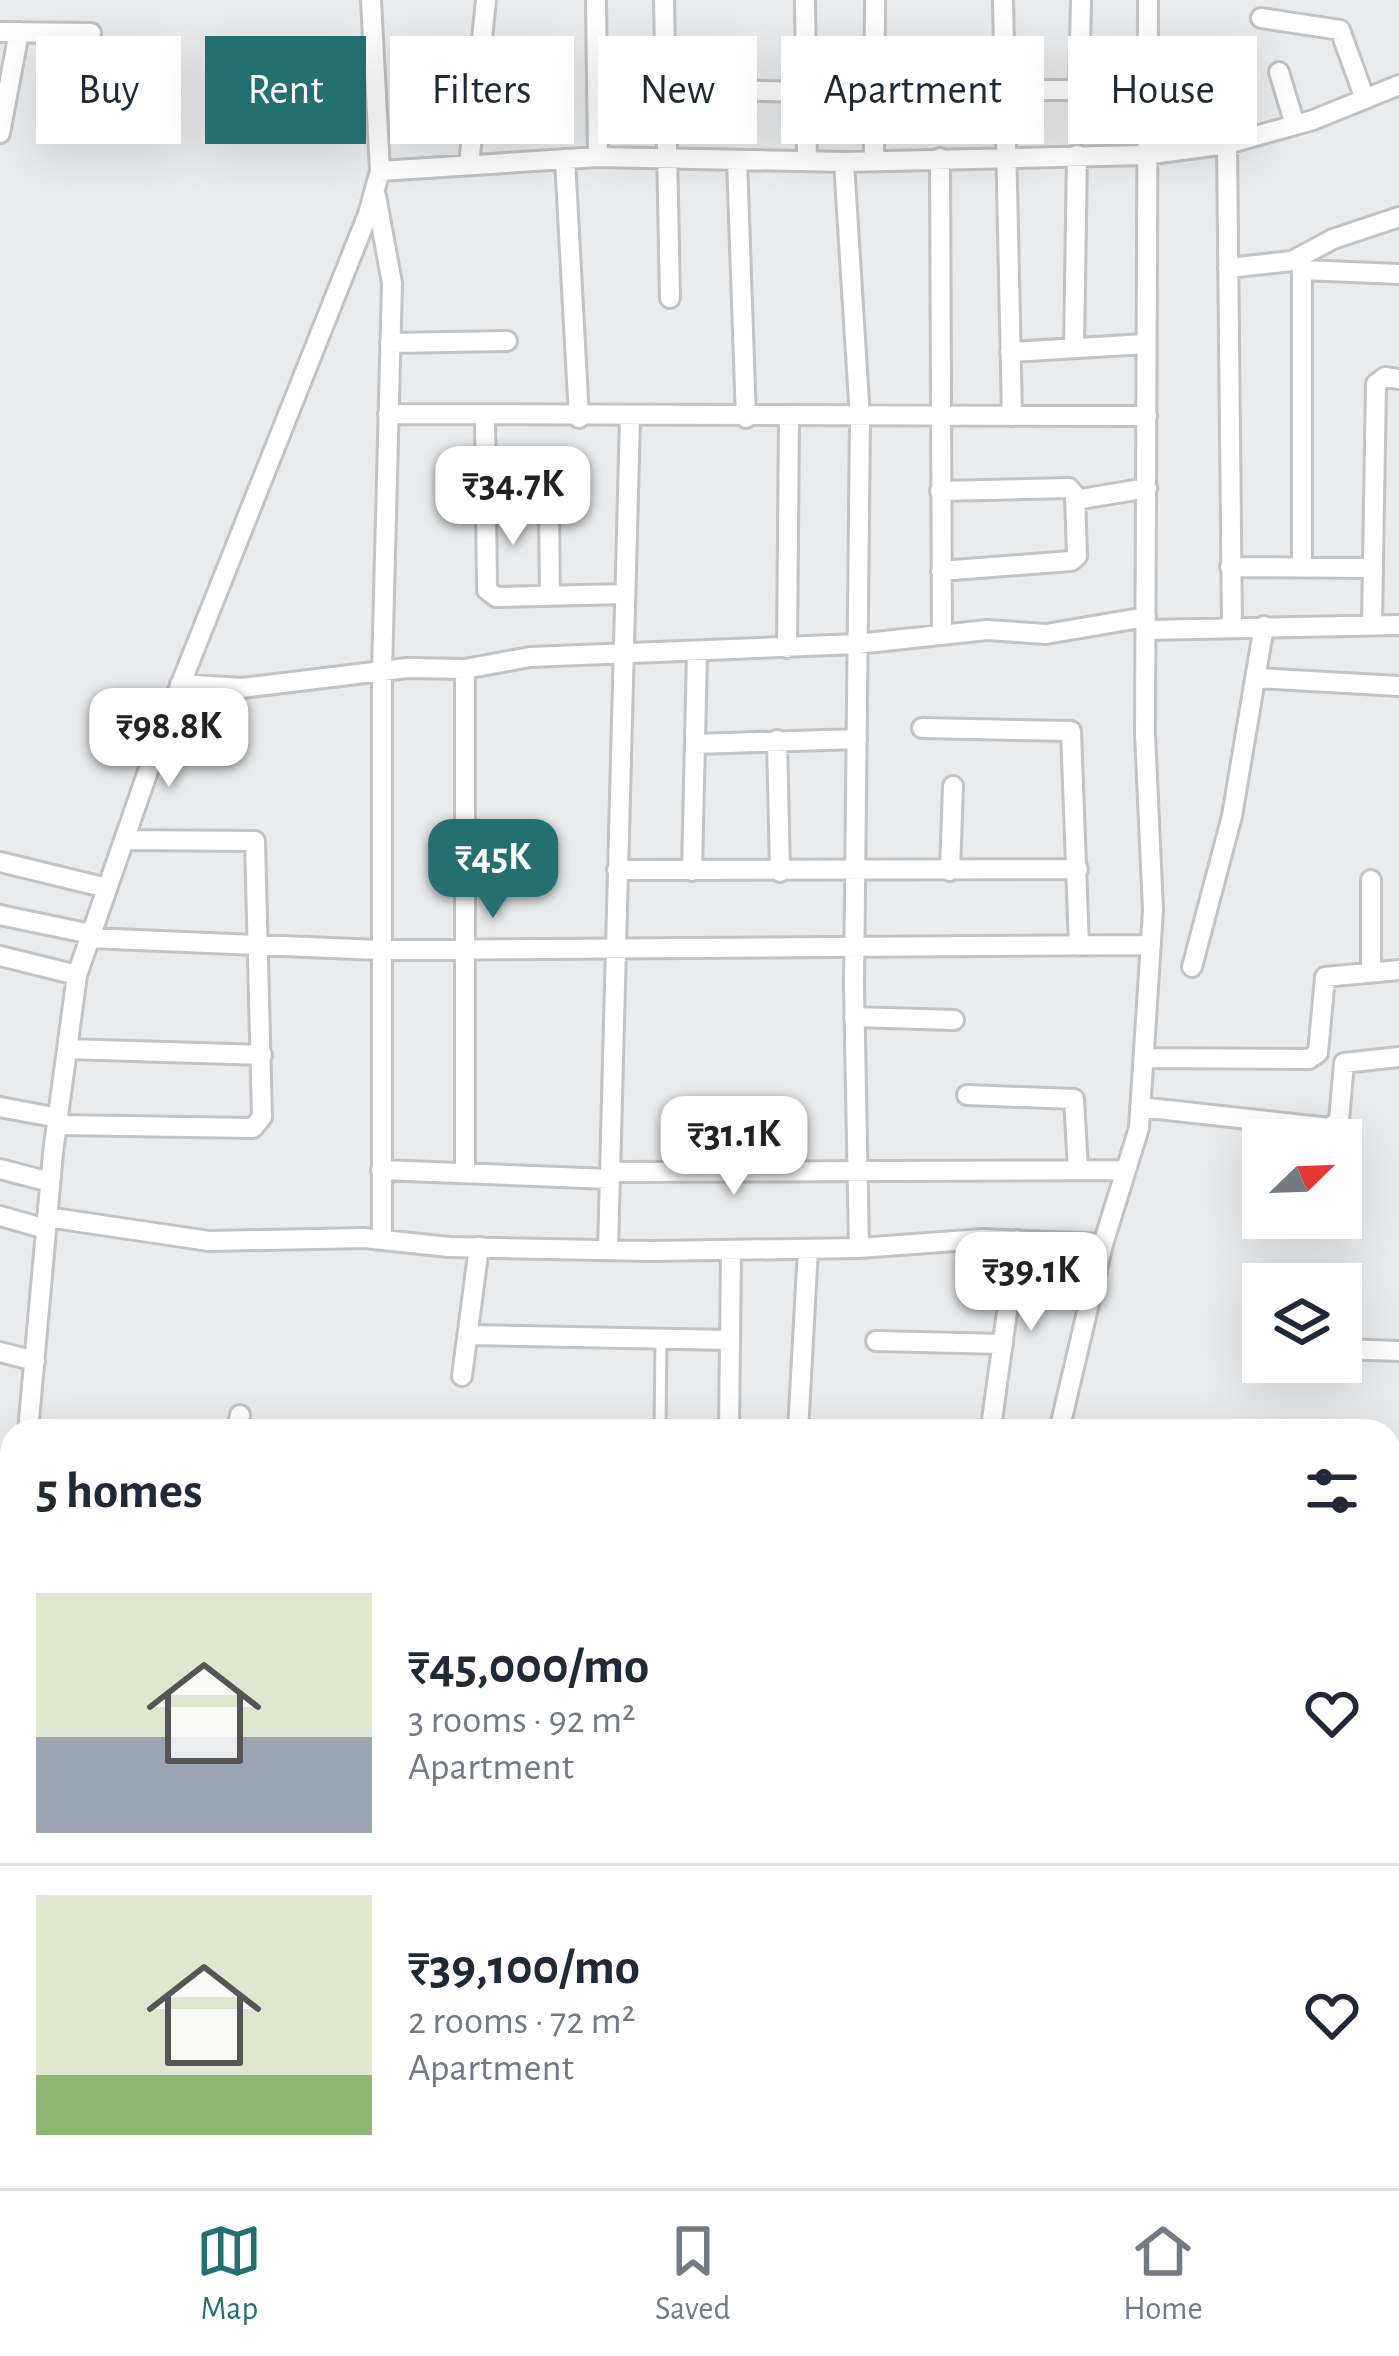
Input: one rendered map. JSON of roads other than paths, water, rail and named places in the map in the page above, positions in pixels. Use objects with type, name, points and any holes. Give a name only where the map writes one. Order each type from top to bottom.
[{"type":"street","points":[[371,0],[377,181],[392,283],[379,950],[382,1240]]},
{"type":"street","points":[[469,165],[486,0]]},
{"type":"street","points":[[596,0],[598,157]]},
{"type":"street","points":[[664,0],[665,36]]},
{"type":"street","points":[[805,0],[805,36]]},
{"type":"street","points":[[875,0],[875,36]]},
{"type":"street","points":[[1003,0],[1003,36]]},
{"type":"street","points":[[1080,36],[1081,0]]},
{"type":"street","points":[[1146,36],[1148,0]]},
{"type":"street","points":[[1261,18],[1340,30],[1365,99]]},
{"type":"street","points":[[0,133],[9,32],[91,32]]},
{"type":"street","points":[[1279,72],[1295,125]]},
{"type":"street","points":[[1257,136],[1399,86]]},
{"type":"street","points":[[668,144],[670,298]]},
{"type":"street","points":[[807,144],[807,161]]},
{"type":"street","points":[[874,144],[874,160]]},
{"type":"street","points":[[1003,144],[1012,416]]},
{"type":"street","points":[[1062,1419],[1103,1244],[1126,1170],[1140,1107],[1144,1058],[1151,946],[1144,144]]},
{"type":"street","points":[[377,181],[469,165],[598,157],[844,162],[1144,155],[1227,144],[1232,626]]},
{"type":"street","points":[[1074,348],[1077,155]]},
{"type":"street","points":[[940,158],[942,634]]},
{"type":"street","points":[[565,159],[579,418]]},
{"type":"street","points":[[737,160],[746,418]]},
{"type":"street","points":[[844,162],[860,418],[854,946],[859,1248]]},
{"type":"street","points":[[29,1419],[50,1182],[77,975],[180,684],[377,181]]},
{"type":"street","points":[[1302,263],[1333,239],[1399,218]]},
{"type":"street","points":[[1228,268],[1302,263],[1399,274]]},
{"type":"street","points":[[1302,263],[1302,566]]},
{"type":"street","points":[[390,343],[507,341]]},
{"type":"street","points":[[1010,352],[1145,344]]},
{"type":"street","points":[[1372,623],[1376,384],[1385,377],[1399,379]]},
{"type":"street","points":[[388,414],[1147,416]]},
{"type":"street","points":[[485,416],[487,590],[496,597],[624,594]]},
{"type":"street","points":[[608,1250],[630,418]]},
{"type":"street","points":[[787,648],[789,418]]},
{"type":"street","points":[[1375,447],[1399,450]]},
{"type":"street","points":[[940,491],[1069,488],[1075,500],[1075,560],[941,571]]},
{"type":"street","points":[[1075,500],[1147,488]]},
{"type":"street","points":[[549,511],[550,596]]},
{"type":"street","points":[[1230,567],[1373,568]]},
{"type":"street","points":[[180,684],[242,688],[382,672],[465,669],[530,657],[787,648],[942,634],[1046,634],[1146,623],[1399,625]]},
{"type":"street","points":[[1192,967],[1232,816],[1264,626]]},
{"type":"street","points":[[692,871],[698,652]]},
{"type":"street","points":[[465,669],[465,1173]]},
{"type":"street","points":[[1257,678],[1399,686]]},
{"type":"street","points":[[922,728],[1071,730],[1079,946]]},
{"type":"street","points":[[695,743],[857,739]]},
{"type":"street","points":[[777,740],[781,872]]},
{"type":"street","points":[[950,871],[953,786]]},
{"type":"street","points":[[0,1107],[58,1122],[253,1128],[262,1117],[255,841],[124,840]]},
{"type":"street","points":[[0,862],[107,888]]},
{"type":"street","points":[[617,870],[1078,869]]},
{"type":"street","points":[[1371,880],[1371,972]]},
{"type":"street","points":[[0,915],[90,936],[379,950],[1151,946]]},
{"type":"street","points":[[0,956],[77,975]]},
{"type":"street","points":[[1144,1058],[1309,1059],[1318,1053],[1325,976],[1399,970]]},
{"type":"street","points":[[854,1017],[954,1019]]},
{"type":"street","points":[[68,1049],[262,1054]]},
{"type":"street","points":[[1140,1107],[1330,1128],[1339,1120],[1344,1064],[1399,1057]]},
{"type":"street","points":[[967,1095],[1074,1099],[1078,1170]]},
{"type":"street","points":[[0,1169],[50,1182]]},
{"type":"street","points":[[381,1170],[610,1176],[1126,1170]]},
{"type":"street","points":[[0,1216],[208,1241],[382,1240],[608,1250],[859,1248],[1017,1240],[1103,1244]]},
{"type":"street","points":[[992,1419],[1017,1240]]},
{"type":"street","points":[[462,1376],[479,1247]]},
{"type":"street","points":[[799,1419],[808,1249]]},
{"type":"street","points":[[728,1419],[730,1250]]},
{"type":"street","points":[[468,1335],[730,1340]]},
{"type":"street","points":[[876,1341],[1003,1344]]},
{"type":"street","points":[[1362,1350],[1399,1351]]},
{"type":"street","points":[[0,1352],[34,1361]]},
{"type":"lane","points":[[660,1419],[661,1339]]}]
